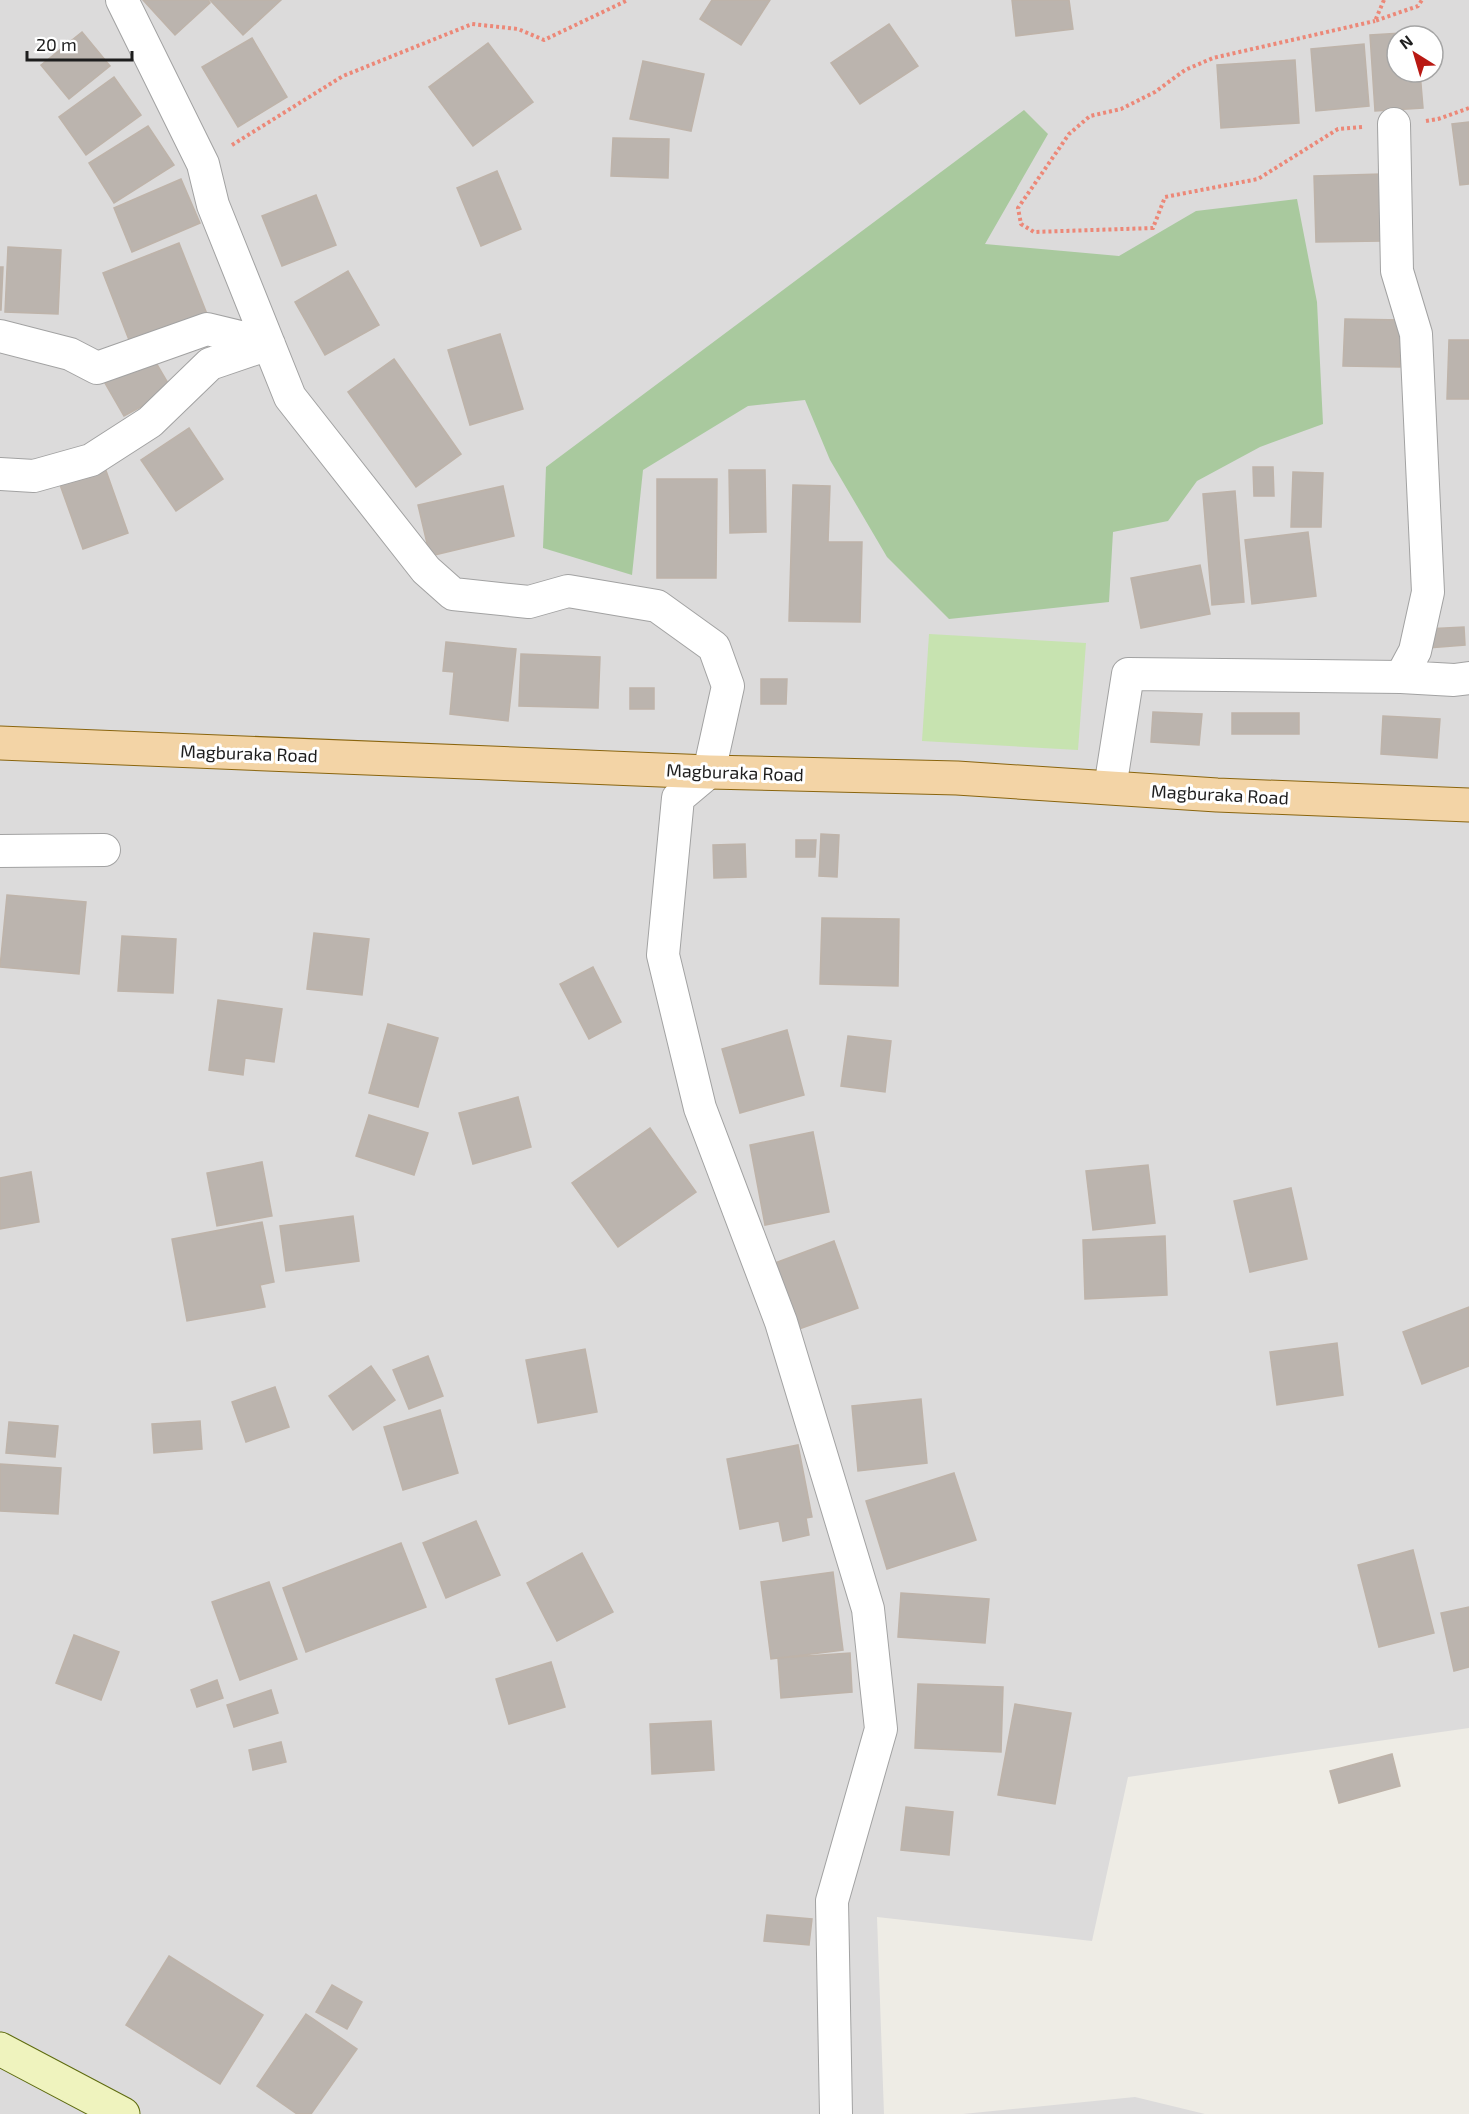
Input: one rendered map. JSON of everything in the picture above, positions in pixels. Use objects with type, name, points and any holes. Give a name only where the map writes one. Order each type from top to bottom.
[{"type":"main road","name":"Magburaka Road","points":[[0,743],[709,772],[957,778],[1110,788],[1469,805]]},
{"type":"street","points":[[122,0],[203,164],[213,205],[290,397],[426,570],[453,594],[529,602],[568,591],[657,606],[714,647],[728,686],[709,772],[678,798],[663,955],[700,1108],[781,1322],[868,1609],[881,1729],[832,1901],[836,2114]]},
{"type":"street","points":[[1394,124],[1397,271],[1416,334],[1428,592],[1415,651],[1401,677]]},
{"type":"street","points":[[0,336],[70,354],[97,368],[207,329],[269,344]]},
{"type":"street","points":[[0,474],[34,476],[91,460],[150,422],[210,364],[269,344]]},
{"type":"street","points":[[1110,788],[1128,674],[1401,677],[1454,680],[1469,678]]},
{"type":"street","points":[[0,851],[104,850]]},
{"type":"street","points":[[0,2049],[123,2114]]},
{"type":"path","points":[[203,164],[269,120],[343,76],[472,24],[518,29],[544,40],[628,0]]},
{"type":"path","points":[[1375,21],[1384,0]]},
{"type":"path","points":[[1422,0],[1418,6],[1375,21],[1213,58],[1185,70],[1155,92],[1121,109],[1090,116],[1069,134],[1018,208],[1021,224],[1034,232],[1153,228],[1165,197],[1258,179],[1338,129],[1438,119],[1469,108]]},
{"type":"shaded area","points":[[0,0],[1469,0],[1469,1728],[1128,1777],[1092,1941],[877,1917],[884,2114],[0,2114]]},
{"type":"shaded area","points":[[1135,2097],[1205,2114],[963,2114]]},
{"type":"green space","points":[[1024,110],[1048,134],[985,244],[1119,256],[1196,211],[1297,199],[1317,302],[1323,424],[1260,447],[1197,481],[1168,521],[1113,532],[1109,602],[949,619],[887,557],[830,460],[805,400],[748,406],[643,470],[632,575],[543,548],[546,467]]},
{"type":"green space","points":[[929,634],[1086,643],[1078,750],[922,741]]},
{"type":"building","points":[[143,0],[208,0],[210,3],[175,35]]},
{"type":"building","points":[[210,0],[281,0],[243,35]]},
{"type":"building","points":[[712,0],[770,0],[741,45],[700,19]]},
{"type":"building","points":[[1012,0],[1069,0],[1073,29],[1016,36]]},
{"type":"building","points":[[889,24],[918,66],[860,104],[831,63]]},
{"type":"building","points":[[82,32],[110,66],[69,99],[41,65]]},
{"type":"building","points":[[1385,34],[1385,84],[1421,84],[1423,108],[1375,111],[1370,35]]},
{"type":"building","points":[[252,38],[287,97],[238,127],[202,67]]},
{"type":"building","points":[[488,43],[533,102],[473,146],[429,87]]},
{"type":"building","points":[[1364,44],[1369,106],[1316,111],[1311,49]]},
{"type":"building","points":[[1295,60],[1299,123],[1221,128],[1217,65]]},
{"type":"building","points":[[643,61],[704,74],[691,131],[630,119]]},
{"type":"building","points":[[114,77],[141,115],[86,155],[59,117]]},
{"type":"building","points":[[1469,122],[1469,184],[1460,185],[1452,124]]},
{"type":"building","points":[[148,126],[174,165],[114,203],[89,163]]},
{"type":"building","points":[[613,138],[669,139],[668,178],[611,176]]},
{"type":"building","points":[[497,171],[521,229],[481,246],[457,188]]},
{"type":"building","points":[[1381,174],[1382,241],[1316,242],[1314,176]]},
{"type":"building","points":[[181,179],[200,223],[132,252],[114,208]]},
{"type":"building","points":[[316,195],[336,245],[282,266],[262,216]]},
{"type":"building","points":[[179,243],[207,314],[131,345],[103,273]]},
{"type":"building","points":[[8,247],[61,250],[58,314],[5,312]]},
{"type":"building","points":[[0,267],[3,267],[1,310],[0,310]]},
{"type":"building","points":[[348,271],[379,325],[325,355],[295,302]]},
{"type":"building","points":[[1345,319],[1402,320],[1400,367],[1343,366]]},
{"type":"building","points":[[500,334],[523,409],[470,425],[448,350]]},
{"type":"building","points":[[1449,340],[1469,340],[1469,399],[1447,399]]},
{"type":"building","points":[[152,356],[172,390],[124,416],[105,383]]},
{"type":"building","points":[[394,359],[461,454],[416,487],[348,392]]},
{"type":"building","points":[[189,428],[223,479],[176,511],[141,460]]},
{"type":"building","points":[[104,465],[128,533],[83,549],[59,482]]},
{"type":"building","points":[[1253,467],[1273,467],[1274,496],[1254,496]]},
{"type":"building","points":[[729,470],[765,470],[766,532],[730,533]]},
{"type":"building","points":[[1293,472],[1323,473],[1321,527],[1291,527]]},
{"type":"building","points":[[657,479],[717,479],[716,578],[657,578]]},
{"type":"building","points":[[793,485],[830,486],[828,542],[862,542],[860,622],[789,621]]},
{"type":"building","points":[[503,486],[514,536],[430,556],[418,505]]},
{"type":"building","points":[[1235,491],[1244,602],[1212,605],[1203,494]]},
{"type":"building","points":[[1308,532],[1316,596],[1252,604],[1245,540]]},
{"type":"building","points":[[1200,565],[1210,614],[1141,628],[1131,578]]},
{"type":"building","points":[[1464,627],[1465,645],[1428,648],[1426,629]]},
{"type":"building","points":[[446,642],[516,649],[508,721],[450,714],[454,672],[443,671]]},
{"type":"building","points":[[521,654],[600,657],[598,708],[519,706]]},
{"type":"building","points":[[761,679],[787,679],[786,704],[761,704]]},
{"type":"building","points":[[630,688],[654,688],[654,709],[630,709]]},
{"type":"building","points":[[1153,712],[1202,714],[1199,745],[1151,742]]},
{"type":"building","points":[[1232,713],[1299,713],[1299,734],[1232,734]]},
{"type":"building","points":[[1383,716],[1440,719],[1437,758],[1381,754]]},
{"type":"building","points":[[821,834],[839,835],[837,877],[819,876]]},
{"type":"building","points":[[796,840],[816,840],[815,857],[796,857]]},
{"type":"building","points":[[745,844],[746,877],[714,878],[713,845]]},
{"type":"building","points":[[7,895],[86,902],[79,974],[0,967]]},
{"type":"building","points":[[822,918],[899,919],[898,986],[820,984]]},
{"type":"building","points":[[314,933],[369,939],[362,995],[307,989]]},
{"type":"building","points":[[122,936],[176,939],[173,993],[118,991]]},
{"type":"building","points":[[593,967],[621,1022],[589,1039],[560,984]]},
{"type":"building","points":[[218,1000],[282,1009],[274,1062],[245,1058],[243,1075],[209,1070]]},
{"type":"building","points":[[388,1024],[438,1038],[418,1107],[369,1093]]},
{"type":"building","points":[[787,1030],[804,1095],[740,1113],[722,1049]]},
{"type":"building","points":[[848,1036],[891,1041],[885,1092],[841,1086]]},
{"type":"building","points":[[518,1097],[531,1147],[473,1164],[459,1113]]},
{"type":"building","points":[[369,1115],[428,1133],[414,1175],[356,1156]]},
{"type":"building","points":[[650,1128],[696,1192],[618,1247],[572,1183]]},
{"type":"building","points":[[813,1132],[829,1212],[765,1225],[750,1145]]},
{"type":"building","points":[[262,1162],[272,1216],[217,1226],[207,1173]]},
{"type":"building","points":[[1148,1165],[1155,1223],[1093,1230],[1086,1171]]},
{"type":"building","points":[[31,1172],[39,1222],[0,1229],[0,1178]]},
{"type":"building","points":[[1291,1188],[1307,1259],[1250,1272],[1234,1201]]},
{"type":"building","points":[[353,1216],[359,1261],[286,1271],[280,1226]]},
{"type":"building","points":[[262,1222],[274,1282],[260,1285],[265,1307],[187,1321],[172,1239]]},
{"type":"building","points":[[1165,1236],[1167,1295],[1085,1299],[1083,1240]]},
{"type":"building","points":[[834,1241],[858,1308],[799,1329],[775,1263]]},
{"type":"building","points":[[1469,1307],[1469,1366],[1422,1384],[1403,1332]]},
{"type":"building","points":[[1337,1343],[1343,1395],[1277,1405],[1270,1352]]},
{"type":"building","points":[[585,1349],[597,1412],[538,1423],[526,1360]]},
{"type":"building","points":[[428,1356],[443,1396],[409,1409],[393,1370]]},
{"type":"building","points":[[371,1366],[395,1400],[353,1430],[329,1396]]},
{"type":"building","points":[[275,1387],[289,1427],[246,1442],[232,1402]]},
{"type":"building","points":[[921,1399],[927,1463],[858,1471],[852,1406]]},
{"type":"building","points":[[440,1410],[458,1473],[403,1490],[384,1427]]},
{"type":"building","points":[[200,1421],[202,1449],[154,1453],[152,1424]]},
{"type":"building","points":[[9,1422],[58,1426],[55,1457],[6,1453]]},
{"type":"building","points":[[798,1445],[812,1517],[806,1518],[809,1535],[783,1541],[779,1521],[740,1529],[727,1459]]},
{"type":"building","points":[[0,1464],[61,1468],[58,1514],[0,1511]]},
{"type":"building","points":[[954,1473],[976,1540],[887,1569],[866,1501]]},
{"type":"building","points":[[476,1521],[500,1575],[446,1598],[423,1543]]},
{"type":"building","points":[[401,1543],[426,1607],[306,1652],[283,1588]]},
{"type":"building","points":[[1413,1550],[1434,1633],[1379,1647],[1358,1565]]},
{"type":"building","points":[[582,1553],[613,1612],[557,1641],[527,1583]]},
{"type":"building","points":[[833,1572],[843,1650],[771,1659],[761,1582]]},
{"type":"building","points":[[269,1582],[297,1659],[240,1680],[212,1602]]},
{"type":"building","points":[[901,1593],[989,1599],[985,1643],[898,1637]]},
{"type":"building","points":[[1469,1607],[1469,1667],[1454,1671],[1441,1613]]},
{"type":"building","points":[[74,1635],[119,1652],[101,1700],[56,1683]]},
{"type":"building","points":[[850,1653],[852,1692],[781,1698],[778,1658]]},
{"type":"building","points":[[551,1662],[565,1707],[509,1724],[496,1679]]},
{"type":"building","points":[[217,1680],[223,1698],[197,1707],[191,1690]]},
{"type":"building","points":[[918,1684],[1003,1687],[1001,1752],[915,1748]]},
{"type":"building","points":[[271,1690],[278,1713],[234,1727],[227,1705]]},
{"type":"building","points":[[1015,1704],[1071,1713],[1055,1804],[998,1795]]},
{"type":"building","points":[[711,1721],[714,1770],[652,1774],[650,1724]]},
{"type":"building","points":[[281,1742],[286,1762],[253,1770],[249,1750]]},
{"type":"building","points":[[1392,1754],[1400,1786],[1339,1803],[1330,1771]]},
{"type":"building","points":[[906,1807],[953,1812],[949,1855],[901,1850]]},
{"type":"building","points":[[767,1915],[812,1919],[809,1945],[764,1941]]},
{"type":"building","points":[[169,1956],[263,2015],[220,2084],[126,2025]]},
{"type":"building","points":[[332,1985],[362,2002],[347,2029],[316,2012]]},
{"type":"building","points":[[306,2014],[357,2049],[311,2114],[297,2114],[257,2086]]}]
